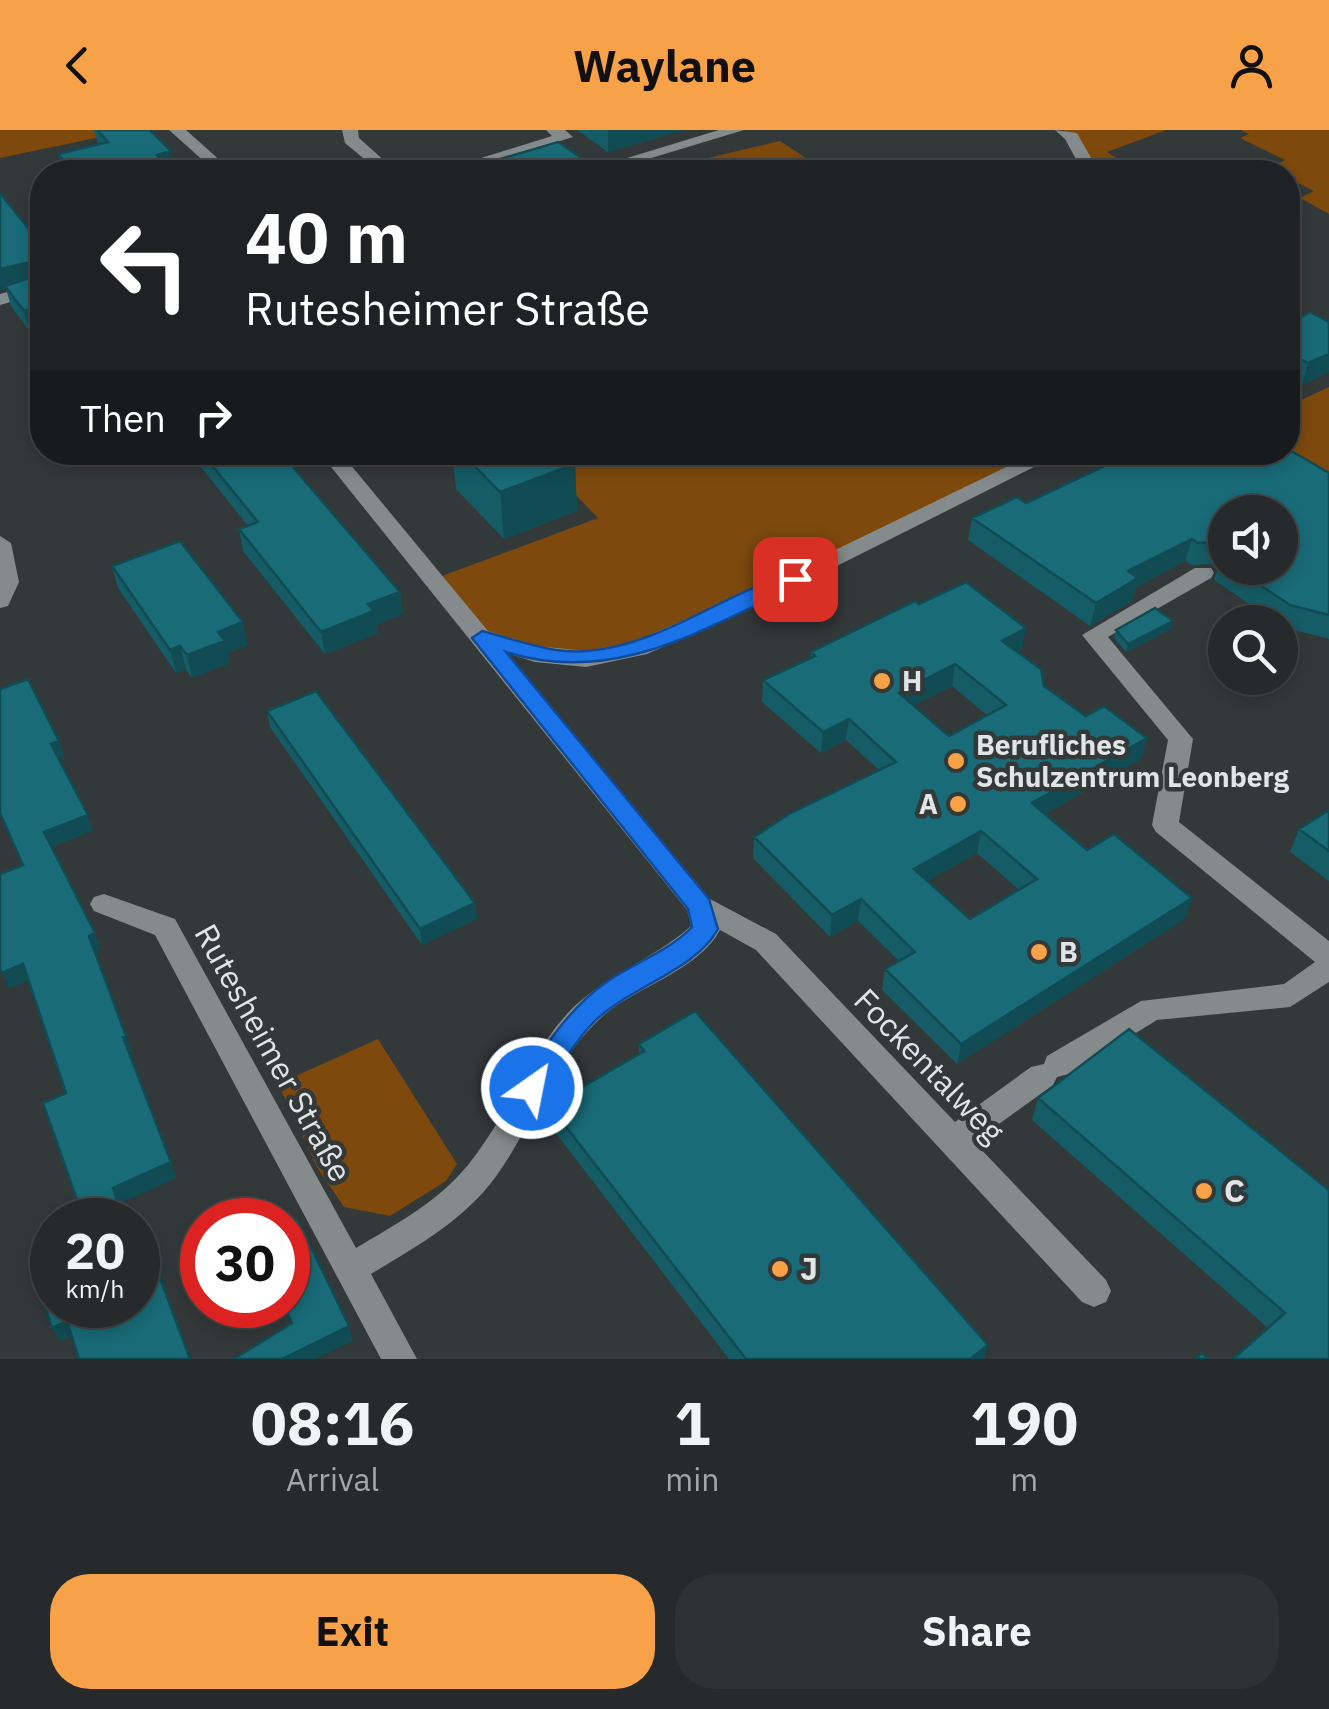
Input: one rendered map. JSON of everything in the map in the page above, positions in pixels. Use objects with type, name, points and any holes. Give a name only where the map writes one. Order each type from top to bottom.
[{"type":"street","points":[[177,130],[211,160]]},
{"type":"street","points":[[350,130],[351,140],[375,160]]},
{"type":"street","points":[[487,160],[564,137],[554,130]]},
{"type":"street","points":[[631,160],[736,130]]},
{"type":"street","points":[[1063,130],[1072,136],[1084,160]]},
{"type":"street","points":[[0,300],[30,291]]},
{"type":"street","points":[[339,465],[700,906],[706,929],[691,945],[618,988],[581,1018],[549,1060],[484,1169],[442,1212],[350,1268]]},
{"type":"street","points":[[482,638],[535,654],[586,658],[638,649],[764,594],[1027,465]]},
{"type":"street","points":[[0,543],[8,582],[0,601]]},
{"type":"street","points":[[1203,573],[1094,635],[1181,739],[1165,825],[1329,956]]},
{"type":"street","name":"Rutesheimer Straße","points":[[104,904],[165,927],[400,1359]]},
{"type":"street","name":"Fockentalweg","points":[[700,906],[766,942],[1094,1291]]},
{"type":"street","points":[[952,1141],[1050,1070],[1151,1010],[1290,995],[1329,967]]},
{"type":"shaded area","points":[[0,130],[134,130],[0,158]]},
{"type":"shaded area","points":[[1063,130],[1166,130],[1107,152],[1118,159],[1114,160],[1084,160],[1072,137]]},
{"type":"shaded area","points":[[1240,130],[1329,130],[1329,214],[1300,198],[1314,191],[1300,184],[1300,160],[1285,160],[1240,138],[1249,134]]},
{"type":"shaded area","points":[[780,141],[809,160],[700,160]]},
{"type":"shaded area","points":[[1329,387],[1329,473],[1317,479],[1300,463],[1300,400]]},
{"type":"shaded area","points":[[547,465],[1029,465],[701,622],[586,659],[482,637],[434,579],[598,518]]},
{"type":"shaded area","points":[[378,1039],[457,1164],[446,1181],[390,1216],[344,1207],[318,1169],[278,1084]]},
{"type":"building","points":[[97,130],[150,130],[171,151],[157,155],[162,160],[63,160],[58,154],[108,142]]},
{"type":"building","points":[[558,142],[585,160],[497,160]]},
{"type":"building","points":[[0,193],[30,230],[30,262],[0,269]]},
{"type":"building","points":[[30,278],[30,309],[24,311],[5,286]]},
{"type":"building","points":[[1310,312],[1329,322],[1329,354],[1308,363],[1300,359],[1300,318]]},
{"type":"building","points":[[1300,456],[1329,473],[1329,615],[1290,605],[1260,585],[1298,585],[1298,495],[1208,495],[1208,542],[1192,539],[1128,571],[1138,578],[1096,603],[972,518],[1017,497],[1026,503],[1106,465],[1300,465]]},
{"type":"building","points":[[212,465],[291,465],[400,592],[368,604],[374,611],[321,632],[239,529],[258,522]]},
{"type":"building","points":[[474,465],[572,465],[500,492]]},
{"type":"building","points":[[180,541],[243,622],[218,632],[225,641],[187,655],[180,646],[170,650],[112,566]]},
{"type":"building","points":[[966,582],[1026,628],[1002,641],[1041,669],[1044,686],[1086,716],[1104,706],[1147,738],[1032,803],[1087,850],[1114,834],[1192,898],[961,1044],[885,969],[915,952],[861,899],[832,915],[754,837],[789,814],[896,762],[849,719],[823,732],[763,680],[915,601],[919,604]],"holes":[[[955,664],[1006,705],[949,736],[899,693]],[[981,831],[1037,879],[970,919],[914,869]]]},
{"type":"building","points":[[1155,608],[1173,621],[1128,644],[1116,630]]},
{"type":"building","points":[[28,679],[59,741],[51,744],[88,815],[44,832],[95,933],[89,936],[171,1162],[113,1188],[116,1198],[76,1198],[43,1103],[66,1093],[23,964],[2,973],[0,968],[0,874],[23,865],[0,813],[0,689]]},
{"type":"building","points":[[316,691],[475,903],[420,929],[267,711]]},
{"type":"building","points":[[1329,810],[1329,851],[1299,829]]},
{"type":"building","name":"J","points":[[695,1011],[988,1345],[970,1359],[746,1359],[550,1106],[644,1051],[639,1044]]},
{"type":"building","name":"C","points":[[1129,1029],[1329,1190],[1329,1359],[1233,1359],[1285,1313],[1038,1098]]},
{"type":"building","points":[[310,1245],[349,1326],[282,1359],[234,1359],[284,1328],[310,1328]]},
{"type":"building","points":[[160,1278],[190,1359],[79,1359],[69,1328],[160,1328]]},
{"type":"place","name":"H","points":[[882,681]]},
{"type":"place","name":"Berufliches Schulzentrum Leonberg","points":[[956,761]]},
{"type":"place","name":"A","points":[[958,804]]},
{"type":"place","name":"B","points":[[1039,952]]},
{"type":"place","name":"C","points":[[1204,1191]]},
{"type":"place","name":"J","points":[[780,1269]]},
{"type":"route","points":[[532,1088],[581,1018],[618,988],[691,945],[706,929],[700,906],[482,638],[535,654],[586,658],[638,649],[795,579]]}]
